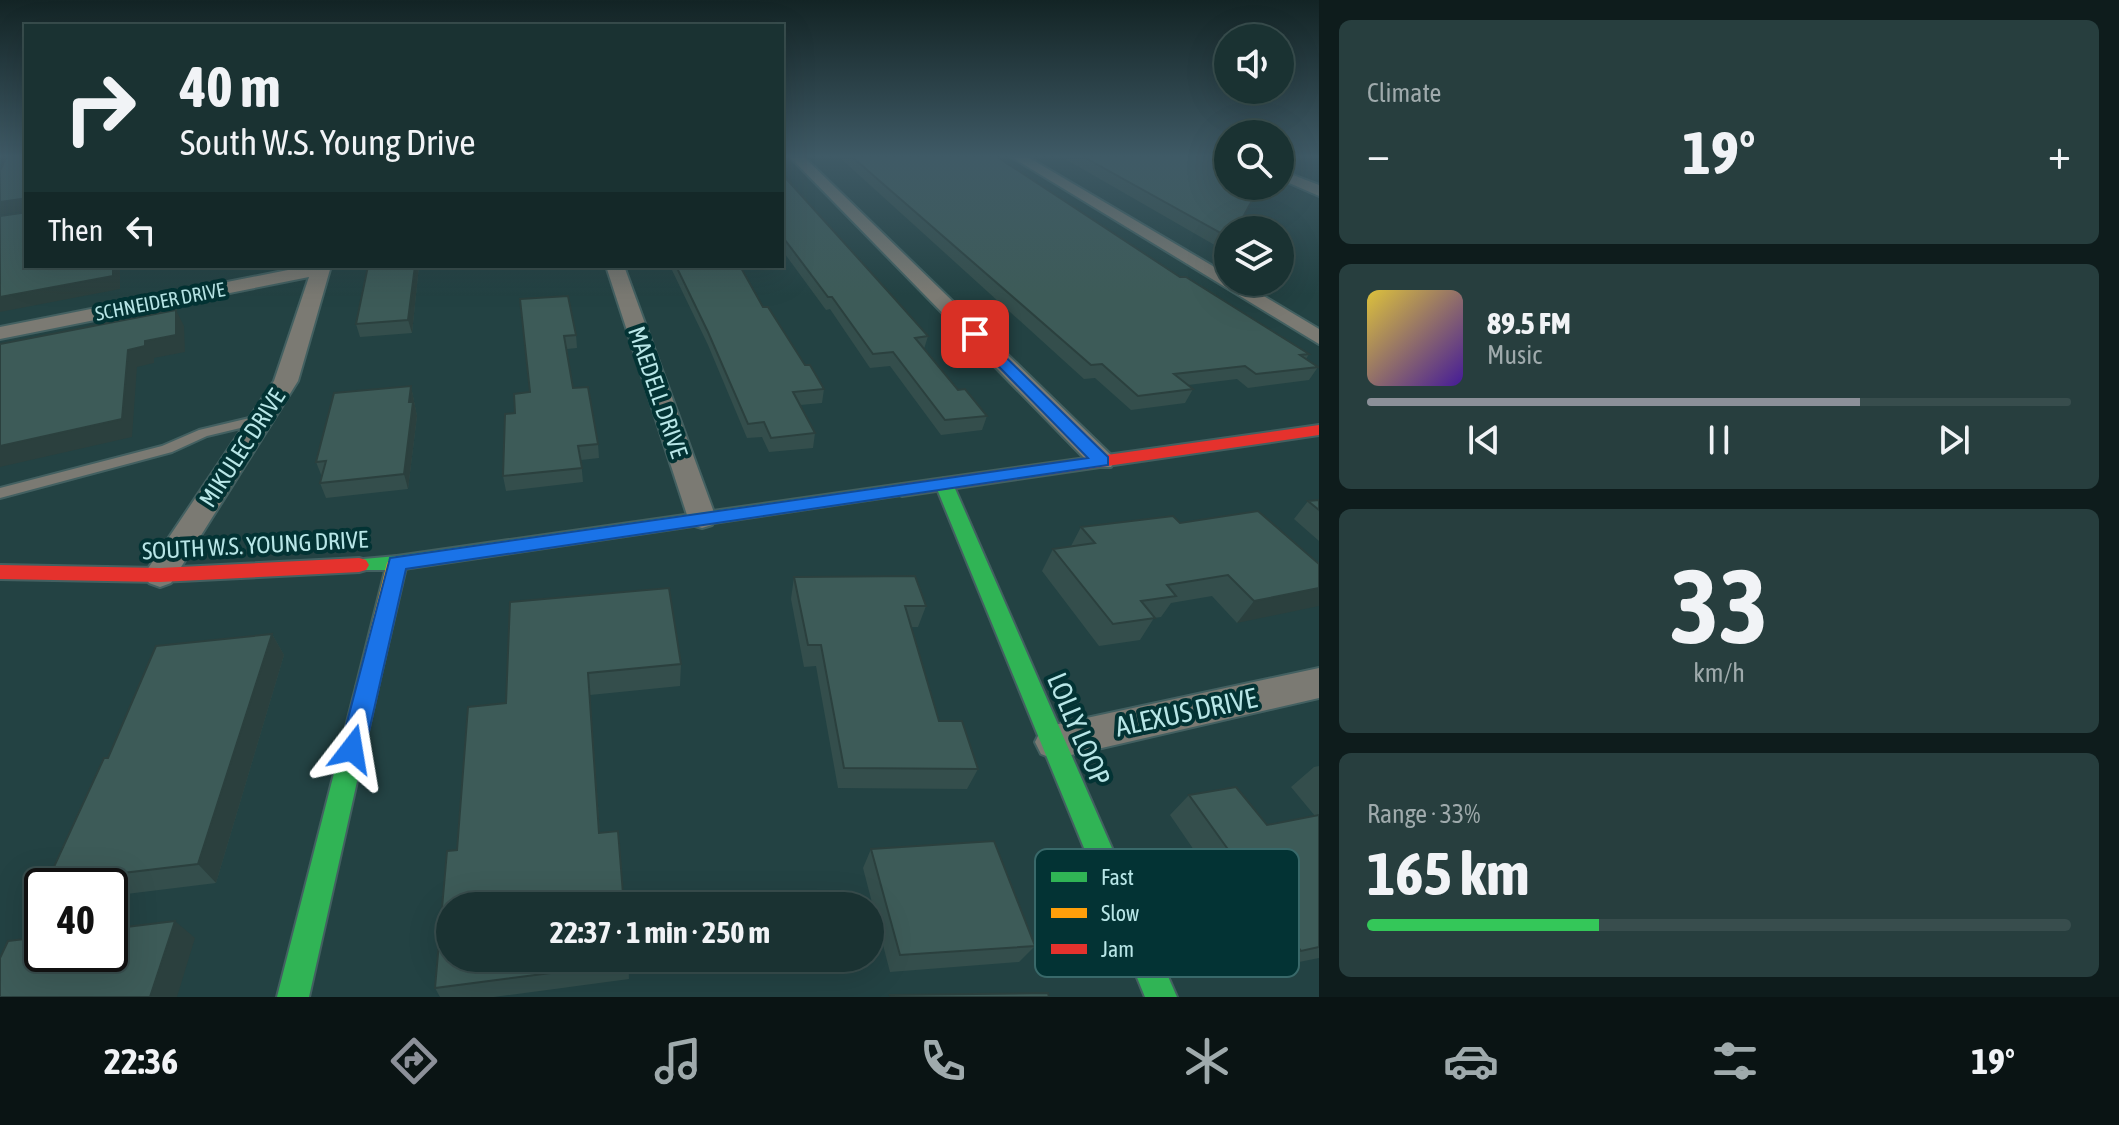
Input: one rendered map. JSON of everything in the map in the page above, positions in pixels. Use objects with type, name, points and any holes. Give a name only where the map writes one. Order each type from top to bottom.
[{"type":"main road","name":"SOUTH W.S. YOUNG DRIVE","points":[[0,572],[160,575],[397,563],[1319,430]]},
{"type":"main road","name":"LOLLY LOOP","points":[[944,484],[1099,849]]},
{"type":"main road","points":[[293,997],[397,563]]},
{"type":"main road","name":"LOLLY LOOP","points":[[1153,977],[1161,997]]},
{"type":"street","points":[[843,203],[1102,461]]},
{"type":"street","points":[[1094,203],[1319,338]]},
{"type":"street","name":"SCHNEIDER DRIVE","points":[[0,333],[321,268]]},
{"type":"street","name":"MIKULEC DRIVE","points":[[160,575],[286,381],[321,268]]},
{"type":"street","name":"MAEDELL DRIVE","points":[[616,268],[702,518]]},
{"type":"street","name":"ALEXUS DRIVE","points":[[1054,742],[1319,683]]},
{"type":"lane","points":[[0,493],[167,449],[203,433],[262,419]]},
{"type":"building","points":[[24,203],[24,268],[113,268],[113,276],[0,297],[0,216],[22,213]]},
{"type":"building","points":[[784,203],[808,203],[928,336],[915,338],[958,390],[965,389],[987,416],[945,420],[893,352],[873,354],[832,297],[828,297],[784,239]]},
{"type":"building","points":[[904,203],[1067,203],[1180,277],[1186,277],[1309,354],[1300,355],[1318,367],[1256,374],[1245,366],[1174,374],[1193,389],[1138,396],[1102,364],[1091,365]]},
{"type":"building","points":[[1166,203],[1251,203],[1244,216],[1214,216],[1214,229]]},
{"type":"building","points":[[368,268],[415,268],[408,320],[356,324]]},
{"type":"building","points":[[677,268],[741,268],[763,307],[768,307],[824,389],[793,392],[815,433],[771,438],[764,422],[748,424]]},
{"type":"building","points":[[568,296],[576,335],[564,336],[573,388],[588,387],[598,444],[578,446],[582,468],[503,476],[505,414],[515,413],[514,394],[530,392],[520,299]]},
{"type":"building","points":[[176,310],[176,335],[145,341],[145,346],[128,350],[122,419],[0,446],[0,344]]},
{"type":"building","points":[[411,386],[409,402],[413,402],[404,474],[320,483],[326,461],[316,462],[334,393]]},
{"type":"building","points":[[1319,500],[1319,510],[1308,501]]},
{"type":"building","points":[[1258,511],[1319,564],[1319,588],[1254,601],[1228,575],[1167,585],[1176,596],[1141,601],[1155,618],[1113,624],[1053,549],[1095,543],[1081,527],[1173,516],[1180,523]]},
{"type":"building","points":[[915,576],[926,606],[905,606],[939,721],[962,721],[978,769],[844,768],[821,645],[808,645],[794,577]]},
{"type":"building","points":[[669,588],[681,664],[588,673],[599,833],[618,831],[623,892],[443,892],[447,851],[457,850],[468,707],[506,703],[510,602]]},
{"type":"building","points":[[272,634],[198,864],[128,872],[128,868],[53,868],[104,758],[108,758],[156,646]]},
{"type":"building","points":[[1236,787],[1267,825],[1319,815],[1319,947],[1301,951],[1299,948],[1299,849],[1228,849],[1189,795]]},
{"type":"building","points":[[994,841],[1035,946],[900,955],[871,849]]},
{"type":"building","points":[[175,921],[150,997],[0,997],[0,958],[8,941],[24,939],[24,972],[128,972],[128,927]]},
{"type":"building","points":[[436,972],[559,972],[435,988]]},
{"type":"building","points":[[1048,993],[1049,997],[890,995]]},
{"type":"traffic: fast","points":[[944,484],[1098,849]]},
{"type":"traffic: fast","points":[[359,565],[397,563],[902,490]]},
{"type":"traffic: fast","points":[[293,997],[367,687]]},
{"type":"traffic: fast","points":[[1153,977],[1161,997]]},
{"type":"traffic: slow","points":[[367,687],[397,563]]},
{"type":"traffic: jam","points":[[902,490],[1319,430]]},
{"type":"traffic: jam","points":[[0,572],[160,575],[359,565]]},
{"type":"route","points":[[352,749],[397,563],[1102,461],[975,334]]}]
